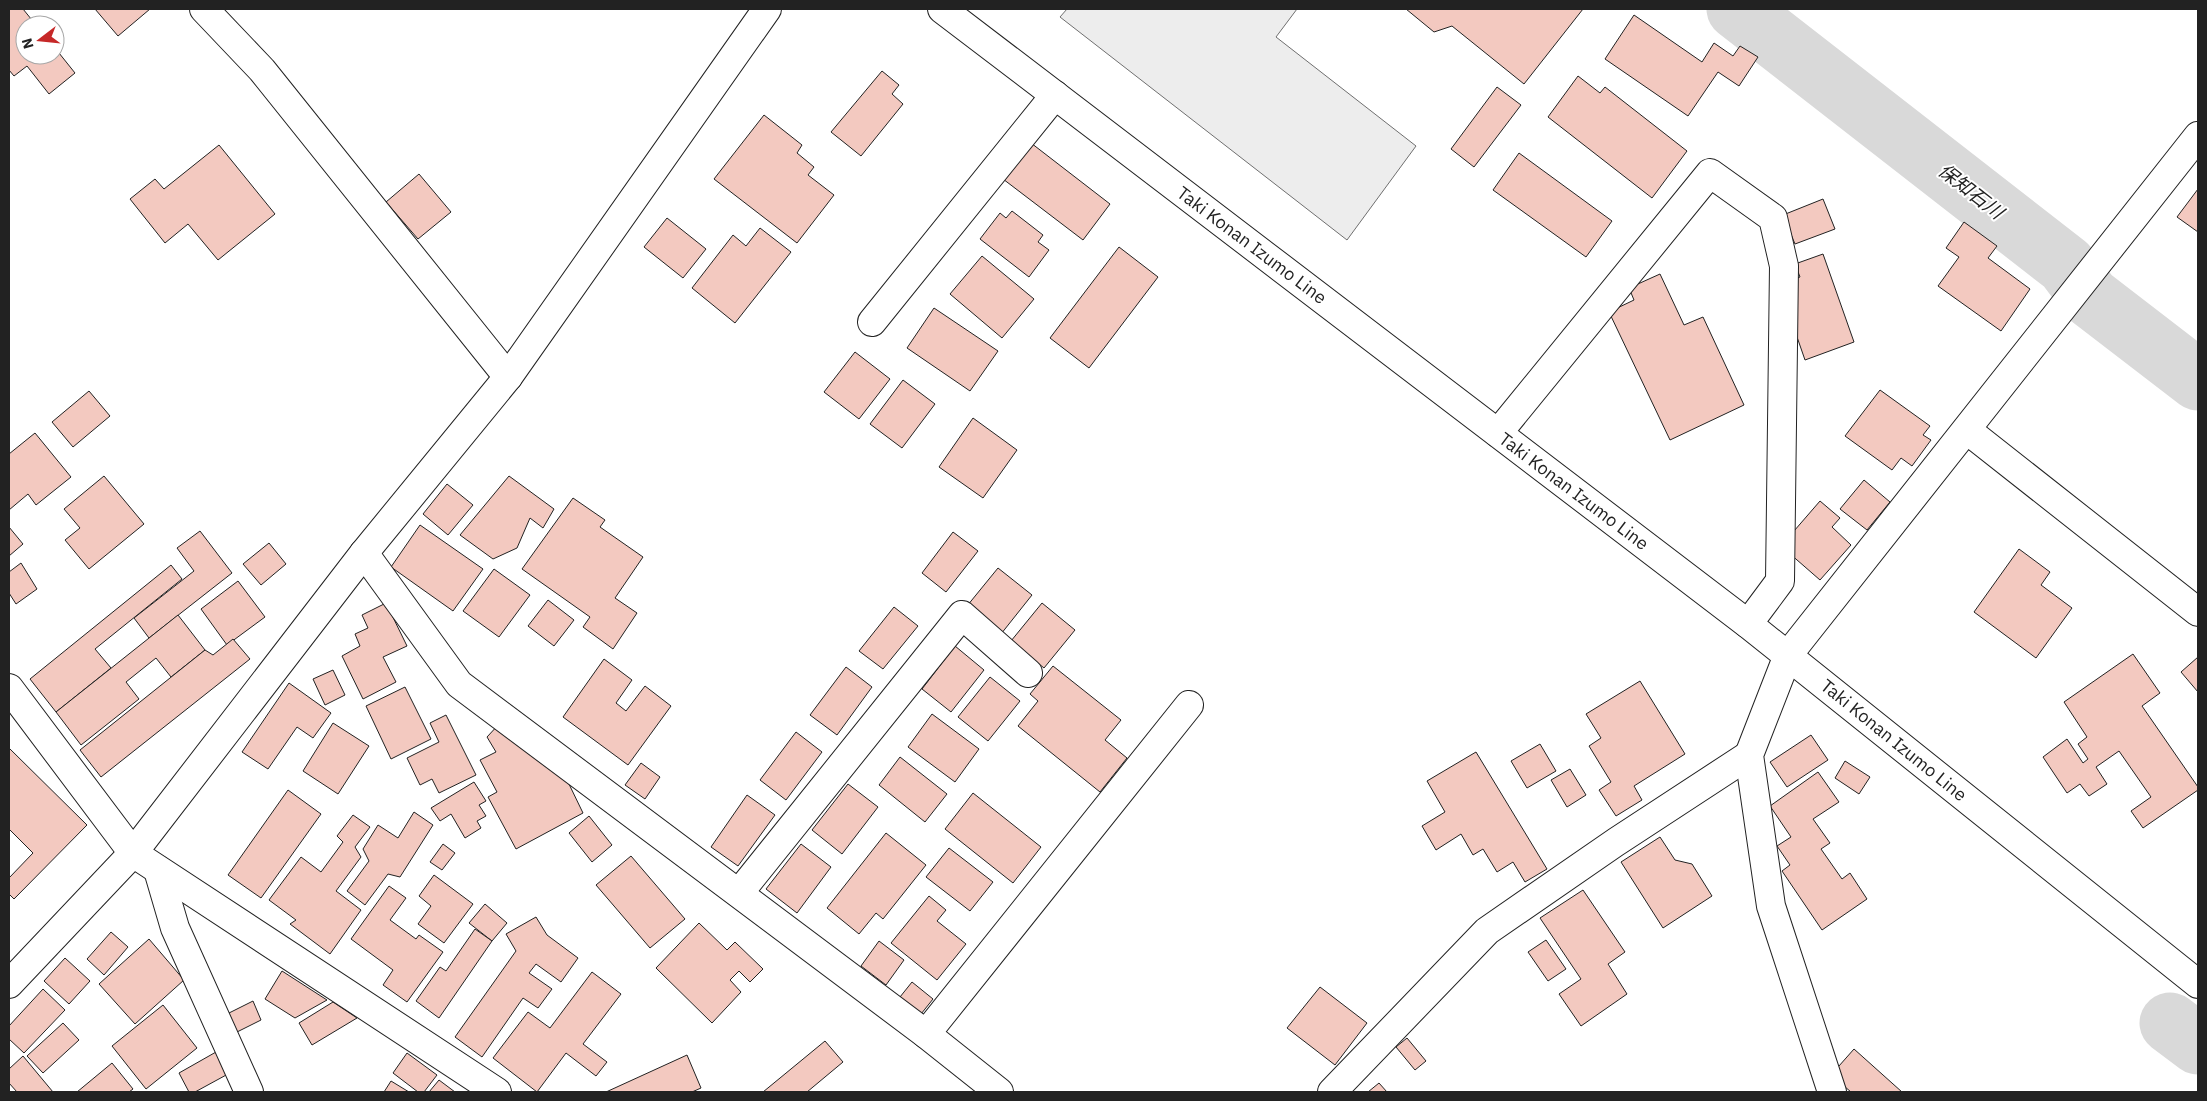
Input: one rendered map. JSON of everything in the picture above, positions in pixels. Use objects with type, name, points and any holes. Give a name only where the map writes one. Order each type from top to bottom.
[{"type":"street","points":[[204,9],[262,70],[508,378]]},
{"type":"street","points":[[9,984],[133,853],[364,553],[508,378],[767,9]]},
{"type":"street","name":"Taki Konan Izumo Line","points":[[942,9],[1788,655],[2198,984]]},
{"type":"street","points":[[872,322],[1055,95]]},
{"type":"street","points":[[1832,1092],[1771,906],[1749,755],[1788,655],[1968,430],[2198,136]]},
{"type":"street","points":[[1498,433],[1710,172],[1773,218],[1784,266],[1780,581],[1748,624]]},
{"type":"street","points":[[1968,430],[2198,612]]},
{"type":"street","points":[[364,553],[459,684],[926,1034],[999,1092]]},
{"type":"street","points":[[739,893],[962,615],[1028,672]]},
{"type":"street","points":[[9,688],[133,853],[497,1092]]},
{"type":"street","points":[[926,1034],[1189,705]]},
{"type":"street","points":[[1332,1092],[1487,931],[1616,842],[1749,755]]},
{"type":"street","points":[[158,870],[175,928],[249,1092]]},
{"type":"shaded area","points":[[1067,9],[1297,9],[1276,37],[1416,146],[1347,240],[1060,17]]},
{"type":"building","points":[[9,9],[23,9],[28,15],[15,15],[15,65],[65,65],[65,60],[75,73],[49,94],[27,66],[14,76],[9,70]]},
{"type":"building","points":[[95,9],[150,9],[118,36]]},
{"type":"building","points":[[1406,9],[1583,9],[1524,84],[1452,26],[1434,32]]},
{"type":"building","points":[[1634,15],[1702,62],[1714,43],[1733,56],[1740,46],[1758,57],[1739,86],[1718,72],[1688,116],[1605,59]]},
{"type":"building","points":[[882,71],[899,85],[892,94],[903,104],[861,156],[831,132]]},
{"type":"building","points":[[1578,76],[1600,93],[1605,87],[1687,151],[1652,198],[1548,117]]},
{"type":"building","points":[[1497,87],[1521,105],[1474,167],[1451,149]]},
{"type":"building","points":[[764,115],[802,145],[797,153],[814,167],[808,175],[834,195],[797,243],[714,179]]},
{"type":"building","points":[[1031,143],[1110,204],[1083,240],[1003,179]]},
{"type":"building","points":[[219,145],[275,214],[218,260],[188,224],[165,243],[130,199],[155,179],[164,189]]},
{"type":"building","points":[[1519,153],[1612,221],[1586,257],[1493,190]]},
{"type":"building","points":[[419,174],[451,212],[418,239],[386,202]]},
{"type":"building","points":[[2198,189],[2198,232],[2177,217]]},
{"type":"building","points":[[1823,199],[1835,229],[1795,244],[1783,215]]},
{"type":"building","points":[[1012,211],[1043,235],[1038,242],[1049,250],[1029,277],[980,239],[1000,213],[1006,218]]},
{"type":"building","points":[[667,218],[706,249],[683,278],[644,247]]},
{"type":"building","points":[[1964,222],[1997,246],[1988,258],[2030,289],[2001,331],[1938,286],[1959,257],[1946,248]]},
{"type":"building","points":[[760,228],[791,252],[735,323],[692,288],[733,235],[746,246]]},
{"type":"building","points":[[1119,247],[1158,277],[1089,368],[1050,338]]},
{"type":"building","points":[[1823,254],[1854,342],[1805,360],[1779,285],[1800,277],[1795,264]]},
{"type":"building","points":[[982,256],[1034,299],[1002,338],[950,294]]},
{"type":"building","points":[[1660,274],[1684,325],[1703,317],[1744,405],[1670,440],[1609,312],[1634,300],[1629,288]]},
{"type":"building","points":[[934,308],[998,351],[970,391],[907,348]]},
{"type":"building","points":[[855,352],[890,379],[859,419],[824,392]]},
{"type":"building","points":[[903,380],[935,404],[902,448],[870,424]]},
{"type":"building","points":[[1880,390],[1930,426],[1923,435],[1931,440],[1912,466],[1901,458],[1892,470],[1845,436]]},
{"type":"building","points":[[89,391],[110,416],[73,447],[52,422]]},
{"type":"building","points":[[973,418],[1017,450],[983,498],[939,467]]},
{"type":"building","points":[[35,433],[71,477],[36,505],[28,494],[9,510],[9,454]]},
{"type":"building","points":[[104,476],[144,524],[89,569],[65,540],[80,528],[64,509]]},
{"type":"building","points":[[509,476],[554,509],[543,528],[530,518],[517,548],[493,559],[460,535]]},
{"type":"building","points":[[1864,480],[1890,502],[1867,530],[1840,509]]},
{"type":"building","points":[[447,484],[473,505],[448,535],[423,514]]},
{"type":"building","points":[[573,498],[605,520],[600,527],[643,557],[615,598],[637,613],[613,649],[583,627],[590,617],[522,569]]},
{"type":"building","points":[[1820,501],[1840,518],[1832,527],[1851,545],[1820,580],[1781,546]]},
{"type":"building","points":[[420,525],[483,569],[453,611],[391,567]]},
{"type":"building","points":[[9,527],[23,544],[9,556]]},
{"type":"building","points":[[200,531],[232,573],[149,638],[134,618],[194,571],[177,548]]},
{"type":"building","points":[[953,532],[978,551],[946,592],[922,573]]},
{"type":"building","points":[[269,543],[286,564],[261,585],[243,564]]},
{"type":"building","points":[[2019,549],[2050,572],[2041,585],[2072,608],[2036,658],[1974,612]]},
{"type":"building","points":[[21,563],[37,589],[16,604],[9,593],[9,572]]},
{"type":"building","points":[[171,565],[182,579],[95,649],[111,668],[56,712],[30,679]]},
{"type":"building","points":[[998,568],[1032,595],[1001,634],[967,606]]},
{"type":"building","points":[[494,569],[530,595],[499,637],[463,611]]},
{"type":"building","points":[[238,581],[265,617],[227,645],[201,609]]},
{"type":"building","points":[[548,600],[574,620],[554,646],[528,626]]},
{"type":"building","points":[[386,603],[407,646],[383,657],[396,682],[363,699],[342,656],[360,646],[355,634],[368,628],[362,615]]},
{"type":"building","points":[[1042,603],[1075,630],[1044,668],[1011,641]]},
{"type":"building","points":[[894,607],[918,626],[883,669],[859,651]]},
{"type":"building","points":[[178,615],[205,650],[171,677],[156,658],[126,682],[139,699],[81,745],[56,712]]},
{"type":"building","points":[[233,639],[250,659],[101,777],[80,750],[205,650],[213,655]]},
{"type":"building","points":[[955,646],[984,670],[951,712],[922,689]]},
{"type":"building","points":[[2133,654],[2160,693],[2142,706],[2198,787],[2198,790],[2143,828],[2131,811],[2151,797],[2119,751],[2096,767],[2107,784],[2089,796],[2080,784],[2067,793],[2043,757],[2067,739],[2083,763],[2088,759],[2078,744],[2087,737],[2064,702]]},
{"type":"building","points":[[2198,657],[2198,692],[2181,672]]},
{"type":"building","points":[[604,659],[632,680],[616,703],[626,711],[645,686],[671,706],[628,765],[563,717]]},
{"type":"building","points":[[1053,666],[1121,720],[1105,740],[1127,758],[1100,792],[1018,726],[1038,701],[1030,694]]},
{"type":"building","points":[[846,667],[872,687],[837,735],[810,715]]},
{"type":"building","points":[[333,670],[345,695],[325,705],[313,679]]},
{"type":"building","points":[[990,677],[1020,701],[988,741],[958,717]]},
{"type":"building","points":[[1640,681],[1685,754],[1634,786],[1642,800],[1616,816],[1599,790],[1611,782],[1589,746],[1601,738],[1586,714]]},
{"type":"building","points":[[289,683],[331,713],[313,738],[297,727],[268,769],[242,752]]},
{"type":"building","points":[[405,687],[431,739],[391,759],[366,706]]},
{"type":"building","points":[[932,714],[979,749],[955,782],[908,747]]},
{"type":"building","points":[[446,715],[476,775],[439,793],[432,779],[420,785],[407,758],[439,742],[430,723]]},
{"type":"building","points":[[333,723],[369,746],[338,794],[303,771]]},
{"type":"building","points":[[500,723],[568,782],[583,813],[516,849],[488,797],[497,792],[480,760],[496,752],[487,737]]},
{"type":"building","points":[[796,732],[822,752],[786,800],[760,780]]},
{"type":"building","points":[[1811,735],[1828,760],[1787,787],[1770,762]]},
{"type":"building","points":[[1540,744],[1556,771],[1527,788],[1511,761]]},
{"type":"building","points":[[9,748],[87,825],[14,899],[9,894],[9,878],[33,853],[9,829]]},
{"type":"building","points":[[1476,752],[1547,869],[1525,882],[1513,862],[1497,872],[1483,849],[1473,855],[1461,834],[1436,850],[1422,826],[1445,812],[1427,781]]},
{"type":"building","points":[[900,757],[947,794],[925,822],[879,785]]},
{"type":"building","points":[[1845,761],[1870,777],[1859,794],[1835,778]]},
{"type":"building","points":[[641,763],[660,777],[645,799],[625,785]]},
{"type":"building","points":[[1570,769],[1586,795],[1567,807],[1551,780]]},
{"type":"building","points":[[1818,772],[1839,802],[1813,819],[1830,843],[1821,849],[1842,879],[1850,873],[1867,899],[1822,930],[1782,871],[1790,865],[1777,846],[1791,837],[1770,806]]},
{"type":"building","points":[[474,782],[486,801],[479,805],[486,816],[477,821],[481,828],[465,838],[451,814],[440,821],[431,808]]},
{"type":"building","points":[[848,784],[878,807],[842,854],[812,830]]},
{"type":"building","points":[[288,790],[321,814],[261,898],[228,875]]},
{"type":"building","points":[[973,793],[1041,847],[1013,883],[945,829]]},
{"type":"building","points":[[747,795],[775,815],[738,866],[711,847]]},
{"type":"building","points":[[414,812],[433,825],[400,877],[388,874],[365,905],[347,891],[369,861],[363,849],[378,825],[398,838]]},
{"type":"building","points":[[353,815],[370,827],[355,847],[361,857],[336,891],[361,910],[330,954],[290,924],[296,920],[269,900],[301,857],[321,872],[343,842],[337,836]]},
{"type":"building","points":[[589,816],[612,845],[592,862],[569,833]]},
{"type":"building","points":[[886,833],[926,865],[883,919],[876,913],[859,934],[827,908]]},
{"type":"building","points":[[1660,837],[1675,860],[1692,864],[1712,896],[1663,928],[1621,862]]},
{"type":"building","points":[[443,844],[455,853],[442,870],[430,862]]},
{"type":"building","points":[[801,844],[831,867],[797,913],[766,889]]},
{"type":"building","points":[[949,848],[993,882],[970,911],[926,877]]},
{"type":"building","points":[[631,856],[685,919],[650,948],[596,885]]},
{"type":"building","points":[[434,875],[473,904],[444,943],[418,924],[431,906],[419,896]]},
{"type":"building","points":[[389,886],[406,898],[390,920],[416,939],[419,935],[443,952],[407,1002],[383,985],[393,970],[351,939]]},
{"type":"building","points":[[1583,890],[1625,952],[1608,964],[1627,994],[1581,1026],[1559,994],[1581,979],[1540,918]]},
{"type":"building","points":[[929,896],[946,910],[937,921],[966,944],[937,980],[891,943]]},
{"type":"building","points":[[485,904],[507,923],[492,941],[469,923]]},
{"type":"building","points":[[536,917],[547,935],[578,958],[561,982],[536,964],[529,973],[552,989],[538,1008],[523,998],[482,1057],[455,1037],[516,951],[506,934]]},
{"type":"building","points":[[699,923],[727,950],[735,942],[763,969],[750,982],[739,971],[730,980],[741,992],[712,1023],[656,968]]},
{"type":"building","points":[[475,929],[492,941],[439,1018],[416,1001],[440,967],[446,971]]},
{"type":"building","points":[[111,932],[128,947],[104,975],[87,959]]},
{"type":"building","points":[[149,939],[184,980],[135,1024],[99,984]]},
{"type":"building","points":[[1546,940],[1566,969],[1548,981],[1528,952]]},
{"type":"building","points":[[879,941],[904,960],[886,985],[861,966]]},
{"type":"building","points":[[65,958],[90,981],[69,1004],[44,981]]},
{"type":"building","points":[[282,971],[327,1000],[295,1018],[265,999]]},
{"type":"building","points":[[592,972],[621,994],[583,1044],[607,1062],[596,1076],[566,1053],[537,1092],[493,1058],[528,1012],[550,1028]]},
{"type":"building","points":[[912,982],[933,999],[917,1019],[896,1002]]},
{"type":"building","points":[[1320,987],[1367,1023],[1335,1065],[1287,1028]]},
{"type":"building","points":[[43,989],[65,1010],[24,1053],[9,1039],[9,1026]]},
{"type":"building","points":[[253,1001],[261,1020],[235,1033],[225,1015]]},
{"type":"building","points":[[333,1002],[357,1018],[312,1045],[299,1023]]},
{"type":"building","points":[[163,1005],[197,1048],[146,1089],[112,1046]]},
{"type":"building","points":[[63,1023],[79,1040],[43,1073],[27,1056]]},
{"type":"building","points":[[1407,1038],[1426,1061],[1415,1070],[1396,1047]]},
{"type":"building","points":[[825,1041],[843,1062],[807,1092],[763,1092]]},
{"type":"building","points":[[1854,1049],[1902,1092],[1851,1092],[1831,1075]]},
{"type":"building","points":[[216,1052],[228,1074],[195,1092],[189,1092],[179,1073]]},
{"type":"building","points":[[407,1053],[437,1075],[424,1092],[418,1092],[393,1073]]},
{"type":"building","points":[[687,1055],[701,1088],[692,1092],[606,1092]]},
{"type":"building","points":[[23,1056],[53,1092],[17,1092],[9,1083],[9,1069]]},
{"type":"building","points":[[112,1063],[133,1089],[129,1092],[77,1092]]},
{"type":"building","points":[[439,1080],[455,1092],[429,1092]]},
{"type":"building","points":[[391,1081],[409,1092],[384,1092]]},
{"type":"building","points":[[1379,1083],[1387,1092],[1368,1092]]},
{"type":"waterway","name":"保知石川","points":[[1737,9],[2066,265],[2090,297],[2198,380]]},
{"type":"waterway","name":"保知石川","points":[[2170,1023],[2198,1044]]}]
